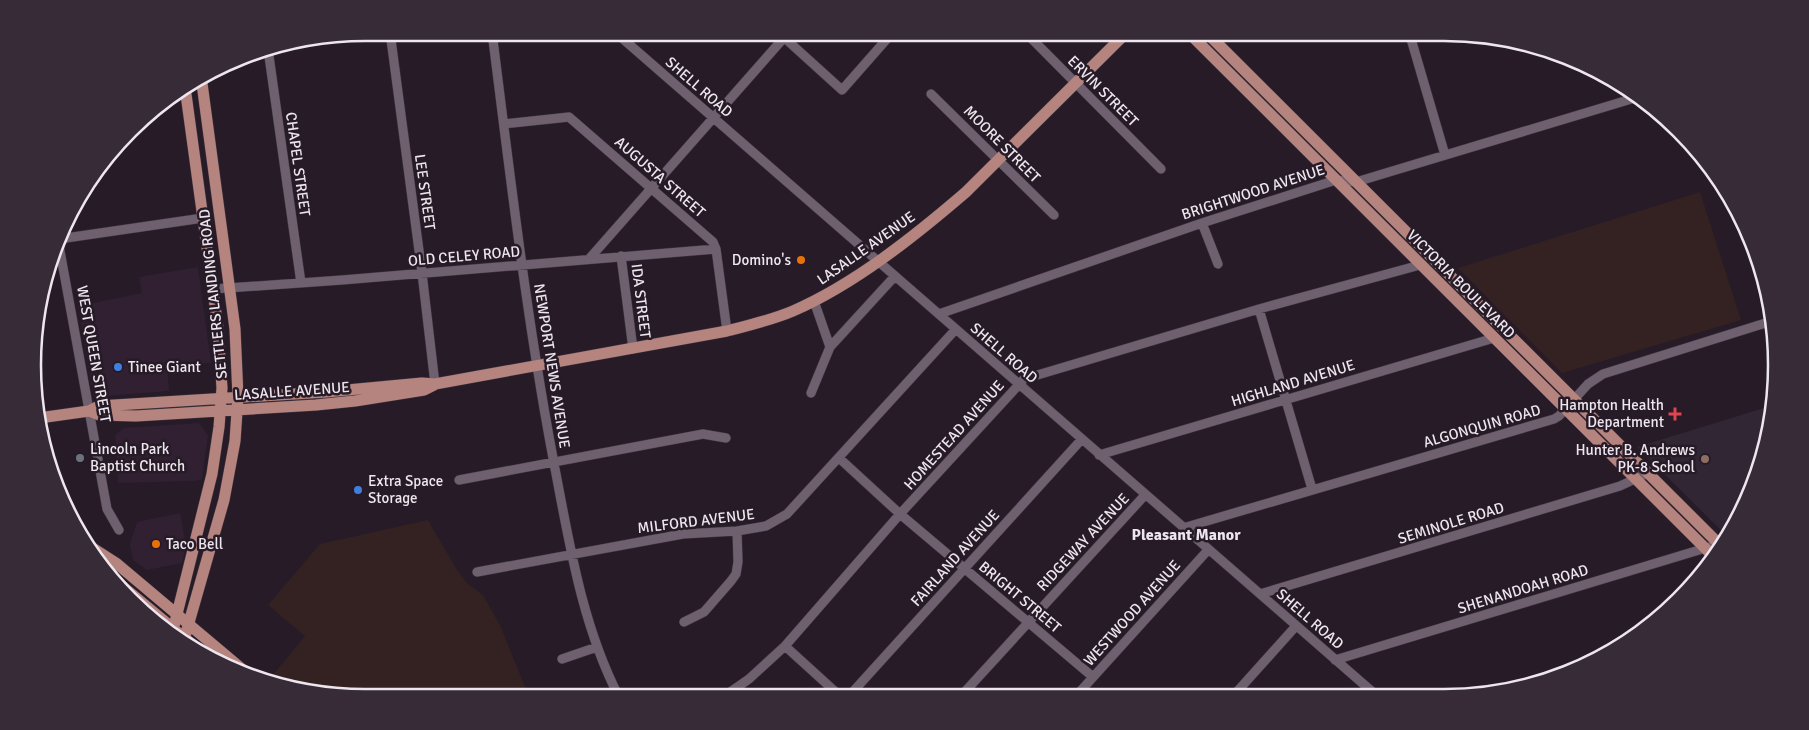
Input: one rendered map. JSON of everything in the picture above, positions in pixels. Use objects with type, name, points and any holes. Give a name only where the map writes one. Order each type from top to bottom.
[{"type":"main road","name":"LASALLE AVENUE","points":[[45,417],[89,411],[99,406],[326,392],[422,383],[435,384],[727,331],[761,322],[814,301],[843,284],[878,261],[945,210],[999,160],[1118,41]]},
{"type":"main road","name":"VICTORIA BOULEVARD","points":[[1197,41],[1708,551]]},
{"type":"main road","name":"VICTORIA BOULEVARD","points":[[1215,41],[1716,541]]},
{"type":"main road","name":"SETTLERS LANDING ROAD","points":[[188,624],[224,500],[233,448],[238,397],[237,354],[230,288],[202,85]]},
{"type":"main road","name":"SETTLERS LANDING ROAD","points":[[177,614],[212,474],[221,398],[220,348],[186,95]]},
{"type":"main road","name":"LASALLE AVENUE","points":[[89,411],[99,414],[136,416],[355,401],[424,390],[435,384]]},
{"type":"main road","points":[[101,552],[229,658]]},
{"type":"main road","points":[[174,626],[177,614]]},
{"type":"main road","points":[[187,635],[188,624]]},
{"type":"street","name":"LEE STREET","points":[[391,41],[435,384]]},
{"type":"street","name":"NEWPORT NEWS AVENUE","points":[[493,41],[536,367],[553,462],[571,554],[584,605],[597,647],[614,689]]},
{"type":"street","name":"SHELL ROAD","points":[[625,41],[1369,689]]},
{"type":"street","points":[[589,259],[778,41]]},
{"type":"street","points":[[791,41],[842,90],[886,41]]},
{"type":"street","name":"ERVIN STREET","points":[[1034,41],[1161,169]]},
{"type":"street","points":[[1412,41],[1445,155]]},
{"type":"street","name":"CHAPEL STREET","points":[[269,56],[301,283]]},
{"type":"street","name":"MOORE STREET","points":[[931,94],[1054,215]]},
{"type":"street","name":"BRIGHTWOOD AVENUE","points":[[939,314],[1202,223],[1336,180],[1356,182],[1629,100]]},
{"type":"street","name":"AUGUSTA STREET","points":[[504,124],[569,117],[713,242],[716,249]]},
{"type":"street","points":[[68,238],[204,218]]},
{"type":"street","points":[[1202,223],[1218,264]]},
{"type":"street","name":"OLD CELEY ROAD","points":[[213,289],[716,249]]},
{"type":"street","points":[[716,249],[727,331]]},
{"type":"street","name":"WEST QUEEN STREET","points":[[61,253],[107,509],[118,530]]},
{"type":"street","name":"IDA STREET","points":[[621,256],[633,348]]},
{"type":"street","name":"HOMESTEAD AVENUE","points":[[735,689],[749,679],[785,646],[900,514],[1019,384],[1032,376],[1259,309],[1420,265]]},
{"type":"street","points":[[811,393],[830,347],[895,276]]},
{"type":"street","points":[[814,301],[830,347]]},
{"type":"street","points":[[1259,309],[1312,489]]},
{"type":"street","name":"ALGONQUIN ROAD","points":[[1183,528],[1554,419],[1566,409],[1588,384],[1603,374],[1765,323]]},
{"type":"street","name":"MILFORD AVENUE","points":[[477,572],[683,534],[737,531],[766,526],[787,514],[956,329]]},
{"type":"street","name":"HIGHLAND AVENUE","points":[[1100,455],[1494,338]]},
{"type":"street","points":[[459,480],[704,434],[726,438]]},
{"type":"street","name":"FAIRLAND AVENUE","points":[[855,689],[1082,439]]},
{"type":"street","name":"BRIGHT STREET","points":[[839,458],[900,514],[1093,677]]},
{"type":"street","name":"SEMINOLE ROAD","points":[[1260,594],[1620,486],[1648,473]]},
{"type":"street","name":"RIDGEWAY AVENUE","points":[[966,689],[1145,495]]},
{"type":"street","points":[[684,622],[704,612],[736,574],[738,562],[737,531]]},
{"type":"street","name":"SHENANDOAH ROAD","points":[[1335,660],[1712,547]]},
{"type":"street","name":"WESTWOOD AVENUE","points":[[1082,689],[1208,550]]},
{"type":"street","points":[[1239,689],[1296,626]]},
{"type":"street","points":[[785,646],[832,689]]},
{"type":"street","points":[[562,659],[597,647]]},
{"type":"shaded area","points":[[1700,192],[1741,320],[1562,373],[1458,268]]},
{"type":"shaded area","points":[[198,267],[211,363],[167,364],[169,391],[104,396],[92,388],[78,306],[142,293],[139,277]]},
{"type":"shaded area","name":"Hunter B. Andrews PK-8 School","points":[[1765,408],[1762,428],[1751,469],[1722,531],[1637,447]]},
{"type":"shaded area","points":[[199,423],[208,435],[202,479],[195,481],[118,483],[115,435],[124,428]]},
{"type":"shaded area","points":[[180,513],[186,545],[182,563],[147,570],[133,560],[130,544],[137,522]]},
{"type":"shaded area","points":[[428,520],[457,570],[468,584],[483,595],[500,625],[526,689],[344,688],[302,683],[273,675],[305,636],[268,605],[320,544]]},
{"type":"place","name":"Domino's","points":[[801,260]]},
{"type":"place","name":"Tinee Giant","points":[[118,367]]},
{"type":"place","name":"Hampton Health Department","points":[[1675,414]]},
{"type":"place","name":"Lincoln Park Baptist Church","points":[[80,458]]},
{"type":"place","name":"Hunter B. Andrews PK-8 School","points":[[1705,459]]},
{"type":"place","name":"Extra Space Storage","points":[[358,490]]},
{"type":"place","name":"Taco Bell","points":[[156,544]]},
{"type":"district","name":"Pleasant Manor","points":[[1186,534]]}]
